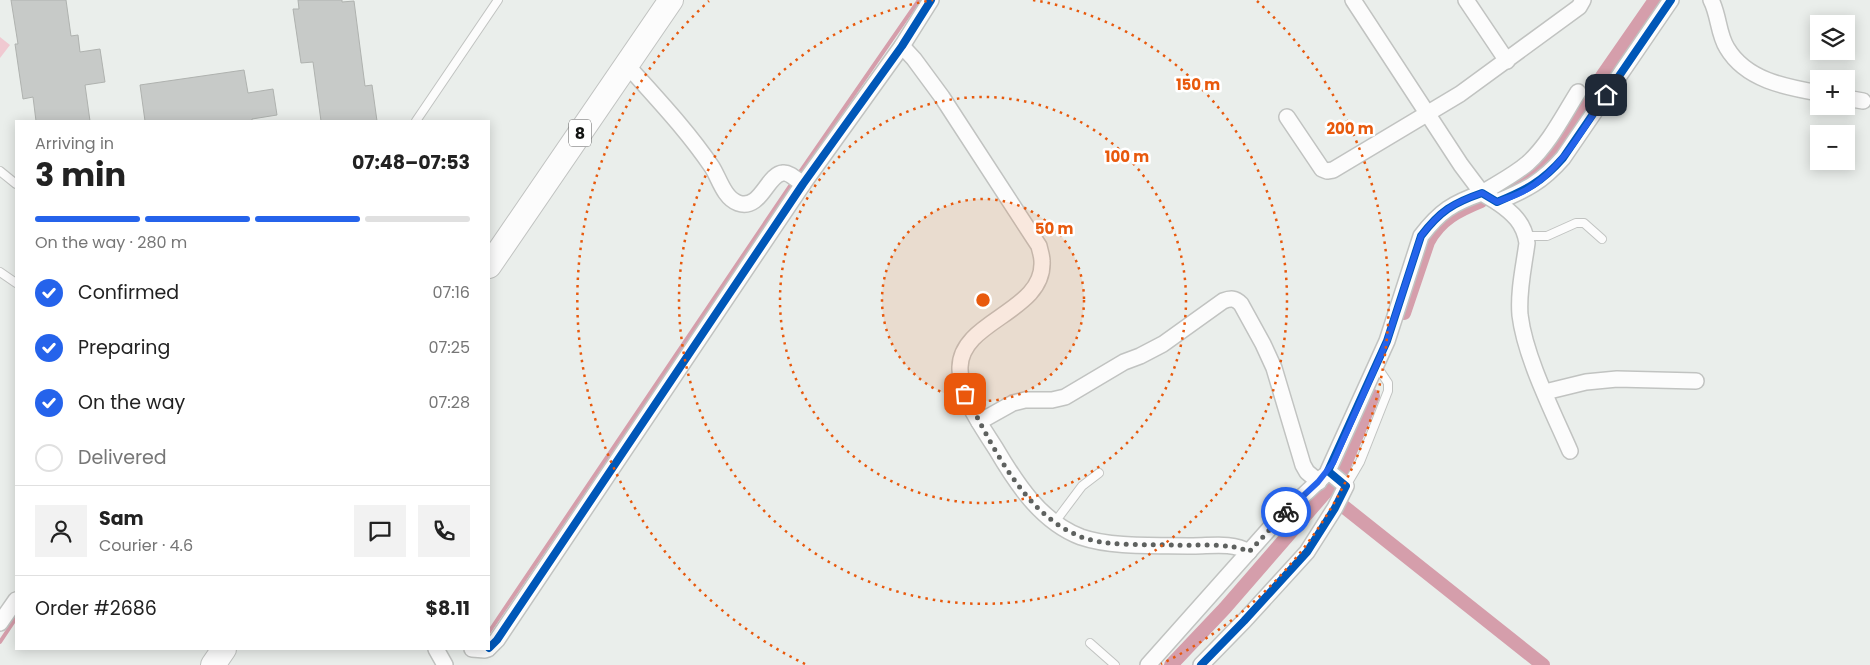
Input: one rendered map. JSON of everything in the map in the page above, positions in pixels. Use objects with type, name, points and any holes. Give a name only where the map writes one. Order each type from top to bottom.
[{"type":"main road","name":"8","points":[[490,265],[626,67],[667,2]]},
{"type":"main road","points":[[213,665],[223,650]]},
{"type":"street","points":[[490,646],[497,640],[796,179],[902,46],[931,0]]},
{"type":"street","points":[[1353,0],[1427,114],[1482,193],[1513,213],[1523,226],[1527,243],[1521,289],[1520,315],[1527,346],[1570,451]]},
{"type":"street","points":[[1466,0],[1507,61]]},
{"type":"street","points":[[1287,118],[1317,163],[1327,171],[1333,170],[1460,94],[1579,7],[1583,0]]},
{"type":"street","points":[[1497,202],[1526,190],[1552,171],[1563,158],[1671,0]]},
{"type":"street","points":[[1711,0],[1726,47],[1751,73],[1786,87],[1810,91]]},
{"type":"street","points":[[902,46],[942,97],[1039,246],[1042,261],[1041,275],[1034,288],[1025,298],[977,335],[960,360],[960,375],[965,394],[1014,480],[1035,506],[1056,522],[1080,536],[1106,542],[1230,546],[1249,552]]},
{"type":"street","points":[[626,67],[634,73],[680,124],[712,167],[727,194],[733,200],[744,204],[751,203],[782,172],[796,179]]},
{"type":"street","points":[[1148,665],[1278,519],[1323,477],[1387,341],[1421,236],[1436,218],[1454,203],[1482,193],[1517,172],[1529,162],[1543,146],[1578,92]]},
{"type":"street","points":[[1855,100],[1863,101]]},
{"type":"street","points":[[980,422],[1013,403],[1025,400],[1052,400],[1065,397],[1124,362],[1163,344],[1223,301],[1230,298],[1236,299],[1241,304],[1274,368],[1303,465],[1307,472],[1346,486],[1335,508],[1307,552],[1201,665]]},
{"type":"street","points":[[1545,392],[1586,382],[1617,378],[1696,381]]},
{"type":"street","points":[[0,623],[15,601]]},
{"type":"street","points":[[437,650],[445,665]]},
{"type":"lane","points":[[417,120],[498,0]]},
{"type":"lane","points":[[0,171],[15,183]]},
{"type":"lane","points":[[1526,236],[1547,236],[1576,223],[1584,223],[1602,239]]},
{"type":"lane","points":[[0,272],[15,282]]},
{"type":"lane","points":[[1346,486],[1360,462],[1388,391],[1388,383],[1376,365]]},
{"type":"lane","points":[[1056,522],[1082,486],[1099,473]]},
{"type":"lane","points":[[1090,643],[1115,665]]},
{"type":"shaded area","points":[[0,37],[10,45],[0,58]]},
{"type":"building","points":[[11,0],[66,0],[71,36],[78,35],[80,52],[100,49],[105,82],[85,85],[90,120],[36,120],[33,97],[23,99],[15,44],[18,44]]},
{"type":"building","points":[[298,0],[354,1],[365,86],[372,85],[377,120],[321,120],[313,62],[301,63],[293,9],[299,9]]},
{"type":"building","points":[[244,70],[248,93],[273,89],[277,115],[252,120],[145,120],[140,85]]},
{"type":"waterway","points":[[798,175],[919,0]]},
{"type":"waterway","points":[[1496,195],[1538,170],[1555,150],[1603,75],[1655,0]]},
{"type":"waterway","points":[[490,631],[794,180]]},
{"type":"waterway","points":[[1404,313],[1428,242],[1433,234],[1451,216],[1481,201]]},
{"type":"waterway","points":[[1342,471],[1373,396]]},
{"type":"waterway","points":[[1171,665],[1225,608],[1330,487]]},
{"type":"waterway","points":[[1343,506],[1543,665]]},
{"type":"waterway","points":[[0,642],[15,620]]},
{"type":"cycle path","points":[[490,647],[497,640],[803,184],[902,46],[931,0]]},
{"type":"cycle path","points":[[1201,665],[1307,552],[1335,508],[1346,486],[1328,471],[1387,341],[1421,236],[1434,220],[1463,200],[1482,193],[1497,202],[1525,189],[1548,173],[1563,158],[1671,0]]},
{"type":"way so far","points":[[965,394],[1014,480],[1035,506],[1056,522],[1080,536],[1123,544],[1230,546],[1249,552],[1286,512]]},
{"type":"route","points":[[1286,512],[1318,482],[1333,463],[1387,341],[1421,236],[1430,224],[1454,203],[1469,197],[1482,193],[1497,202],[1526,190],[1541,180],[1563,158],[1606,95]]}]
